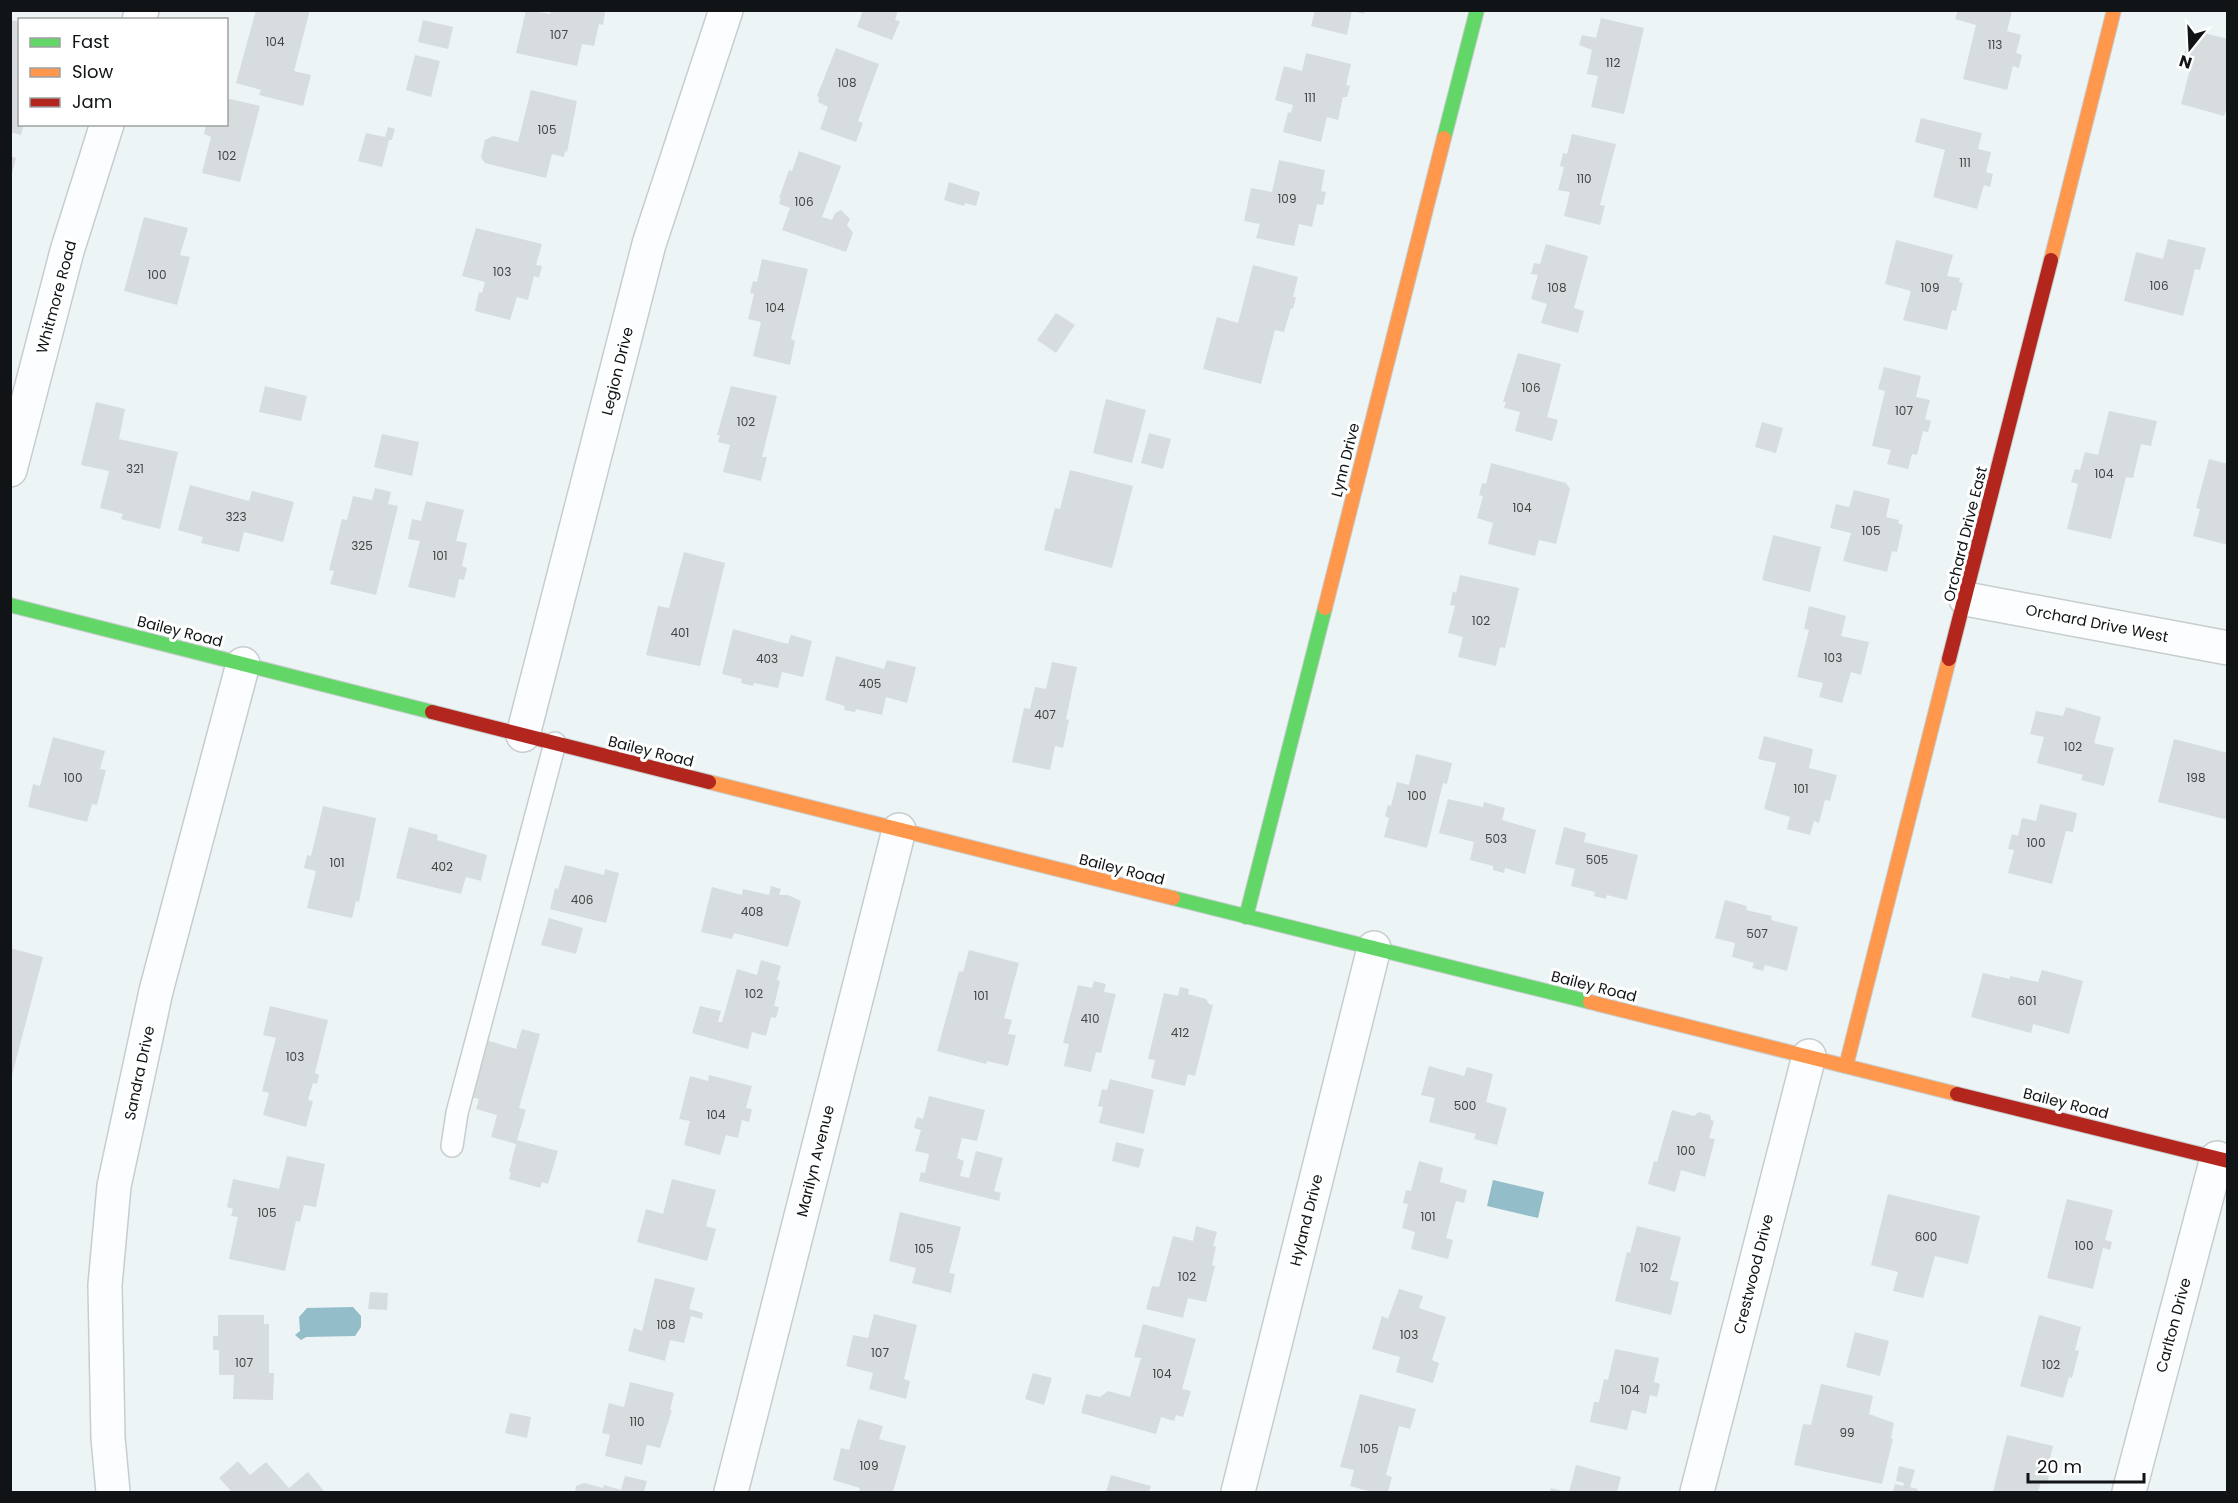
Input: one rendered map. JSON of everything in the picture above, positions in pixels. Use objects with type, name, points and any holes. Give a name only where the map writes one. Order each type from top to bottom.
[{"type":"street","name":"Legion Drive","points":[[523,735],[649,244],[726,10]]},
{"type":"street","name":"Lynn Drive","points":[[1246,917],[1477,10]]},
{"type":"street","name":"Orchard Drive East","points":[[1846,1066],[2114,10]]},
{"type":"street","name":"Whitmore Road","points":[[10,470],[67,251],[105,126]]},
{"type":"street","name":"Orchard Drive West","points":[[1966,599],[2228,648]]},
{"type":"street","name":"Bailey Road","points":[[10,605],[1246,917],[2222,1159]]},
{"type":"street","name":"Sandra Drive","points":[[113,1492],[108,1438],[105,1285],[114,1186],[156,991],[243,664]]},
{"type":"street","name":"Marilyn Avenue","points":[[731,1492],[899,830]]},
{"type":"street","name":"Hyland Drive","points":[[1238,1492],[1374,948]]},
{"type":"street","name":"Crestwood Drive","points":[[1697,1492],[1809,1056]]},
{"type":"street","name":"Carlton Drive","points":[[2129,1492],[2222,1159]]},
{"type":"lane","points":[[452,1146],[457,1113],[555,743]]},
{"type":"water","points":[[1493,1180],[1544,1192],[1538,1218],[1487,1206]]},
{"type":"water","points":[[353,1307],[361,1316],[361,1327],[355,1336],[306,1337],[301,1340],[295,1335],[300,1331],[299,1317],[307,1308]]},
{"type":"building","points":[[256,10],[310,10],[294,71],[311,75],[303,106],[259,95],[261,90],[236,83]]},
{"type":"building","points":[[526,10],[550,14],[551,10],[603,10],[605,13],[603,25],[599,24],[594,46],[582,44],[577,66],[516,53]]},
{"type":"building","points":[[863,10],[898,10],[895,20],[900,21],[892,40],[857,27]]},
{"type":"building","points":[[1315,10],[1365,10],[1364,14],[1352,11],[1347,35],[1311,26]]},
{"type":"building","points":[[1958,10],[2012,11],[2007,31],[2021,35],[2016,53],[2022,55],[2019,68],[2013,66],[2007,90],[1963,79],[1976,25],[1955,19]]},
{"type":"building","points":[[1601,18],[1644,28],[1624,114],[1591,107],[1598,76],[1587,74],[1592,50],[1579,45],[1582,35],[1596,38]]},
{"type":"building","points":[[10,20],[18,22],[18,126],[23,126],[21,135],[10,132]]},
{"type":"building","points":[[423,20],[453,27],[448,49],[418,42]]},
{"type":"building","points":[[2191,30],[2228,39],[2228,104],[2224,116],[2181,104],[2191,65],[2182,62]]},
{"type":"building","points":[[836,48],[879,64],[858,121],[863,123],[856,142],[820,129],[828,107],[818,102],[819,97],[817,96]]},
{"type":"building","points":[[1306,53],[1351,64],[1346,85],[1350,86],[1347,97],[1343,97],[1338,120],[1327,117],[1321,142],[1283,132],[1288,112],[1291,113],[1293,105],[1275,100],[1284,66],[1302,71]]},
{"type":"building","points":[[415,55],[440,61],[431,97],[406,90]]},
{"type":"building","points":[[531,90],[577,101],[567,152],[565,151],[564,157],[552,154],[546,178],[485,163],[481,157],[485,140],[493,136],[518,142]]},
{"type":"building","points":[[228,98],[260,106],[240,182],[202,173],[211,137],[204,134],[206,126],[228,126]]},
{"type":"building","points":[[1921,118],[1982,133],[1978,149],[1991,152],[1986,172],[1993,174],[1990,187],[1984,185],[1977,209],[1933,197],[1945,150],[1915,142]]},
{"type":"building","points":[[388,127],[395,129],[392,140],[389,140],[382,167],[358,161],[366,133],[385,137]]},
{"type":"building","points":[[1572,134],[1616,144],[1600,205],[1605,206],[1600,225],[1564,216],[1570,192],[1558,190],[1564,167],[1560,166],[1563,153],[1567,154]]},
{"type":"building","points":[[799,151],[841,166],[822,217],[832,220],[835,213],[841,210],[850,219],[847,225],[853,233],[846,252],[782,230],[790,208],[779,204],[781,198],[779,198]]},
{"type":"building","points":[[10,156],[16,158],[11,177],[10,177]]},
{"type":"building","points":[[1279,160],[1325,170],[1321,191],[1326,192],[1323,205],[1317,204],[1312,227],[1299,224],[1294,246],[1256,238],[1260,224],[1244,221],[1251,188],[1272,192]]},
{"type":"building","points":[[949,182],[980,192],[976,206],[965,203],[964,206],[944,200]]},
{"type":"building","points":[[144,217],[188,228],[180,255],[190,257],[177,305],[124,291]]},
{"type":"building","points":[[476,228],[542,244],[536,265],[542,266],[539,278],[534,276],[528,300],[517,297],[510,320],[475,311],[479,292],[482,293],[485,282],[462,276]]},
{"type":"building","points":[[2168,239],[2206,248],[2200,270],[2195,269],[2183,316],[2124,301],[2136,252],[2163,259]]},
{"type":"building","points":[[1896,240],[1953,255],[1947,276],[1960,278],[1959,282],[1963,283],[1956,311],[1952,310],[1947,330],[1903,320],[1911,291],[1885,284]]},
{"type":"building","points":[[1546,244],[1588,256],[1574,308],[1584,311],[1578,333],[1541,323],[1547,304],[1531,299],[1538,275],[1531,274],[1534,263],[1540,264]]},
{"type":"building","points":[[762,259],[808,269],[791,339],[795,341],[790,365],[753,356],[761,322],[748,319],[754,294],[750,293],[753,281],[757,282]]},
{"type":"building","points":[[1253,265],[1298,277],[1293,297],[1296,297],[1293,309],[1291,308],[1284,332],[1275,330],[1261,384],[1203,369],[1217,317],[1238,323]]},
{"type":"building","points":[[1056,313],[1075,325],[1056,353],[1037,340]]},
{"type":"building","points":[[1518,353],[1561,364],[1547,417],[1558,420],[1552,441],[1515,431],[1520,412],[1504,408],[1506,402],[1503,402]]},
{"type":"building","points":[[1884,367],[1921,376],[1916,397],[1930,400],[1925,419],[1931,421],[1928,432],[1923,431],[1917,455],[1912,454],[1908,469],[1887,464],[1891,450],[1872,446],[1885,391],[1878,389]]},
{"type":"building","points":[[265,386],[307,396],[301,421],[259,412]]},
{"type":"building","points":[[731,386],[777,396],[762,457],[767,457],[761,481],[723,472],[730,445],[718,442],[720,435],[717,435]]},
{"type":"building","points":[[1106,399],[1146,410],[1132,463],[1093,453]]},
{"type":"building","points":[[96,402],[125,409],[119,439],[178,452],[160,529],[121,519],[123,514],[100,508],[109,471],[81,465]]},
{"type":"building","points":[[2109,411],[2157,421],[2151,446],[2141,444],[2133,478],[2126,477],[2111,539],[2067,529],[2078,484],[2071,482],[2075,469],[2080,470],[2085,452],[2098,455]]},
{"type":"building","points":[[1762,422],[1783,428],[1776,453],[1755,447]]},
{"type":"building","points":[[1149,433],[1171,439],[1163,469],[1141,463]]},
{"type":"building","points":[[382,434],[419,442],[412,476],[374,467]]},
{"type":"building","points":[[2209,459],[2228,464],[2228,545],[2193,536],[2200,509],[2196,508]]},
{"type":"building","points":[[1491,463],[1566,483],[1570,489],[1556,544],[1539,540],[1535,556],[1488,544],[1493,523],[1477,518],[1483,496],[1479,495],[1482,483],[1486,484]]},
{"type":"building","points":[[1070,470],[1133,486],[1112,568],[1044,550],[1055,508],[1060,509]]},
{"type":"building","points":[[190,485],[249,501],[252,491],[294,502],[283,542],[244,532],[239,552],[201,543],[203,537],[178,530]]},
{"type":"building","points":[[375,488],[391,492],[388,504],[398,506],[376,595],[330,584],[334,571],[329,570],[342,519],[347,520],[353,496],[372,500]]},
{"type":"building","points":[[1854,490],[1890,499],[1886,517],[1899,520],[1898,523],[1903,525],[1897,552],[1892,551],[1887,572],[1843,561],[1851,533],[1830,528],[1836,504],[1849,507]]},
{"type":"building","points":[[426,501],[464,510],[456,541],[467,543],[462,566],[467,568],[464,580],[459,579],[455,598],[408,587],[420,541],[408,539],[412,519],[421,521]]},
{"type":"building","points":[[1773,535],[1821,547],[1810,592],[1762,580]]},
{"type":"building","points":[[684,552],[725,563],[700,666],[646,655],[658,606],[669,608]]},
{"type":"building","points":[[1460,575],[1519,588],[1505,648],[1500,647],[1496,666],[1458,657],[1463,637],[1448,633],[1455,606],[1450,605],[1453,591],[1456,593]]},
{"type":"building","points":[[1809,606],[1846,616],[1841,636],[1869,642],[1861,675],[1851,672],[1842,703],[1819,697],[1823,683],[1797,677],[1809,630],[1804,629]]},
{"type":"building","points":[[733,629],[788,644],[791,635],[812,641],[803,677],[782,672],[778,688],[741,683],[742,679],[722,674]]},
{"type":"building","points":[[836,656],[884,669],[887,660],[916,667],[907,703],[886,697],[882,715],[856,709],[855,712],[844,710],[845,706],[825,700]]},
{"type":"building","points":[[1052,662],[1077,667],[1066,719],[1069,720],[1063,748],[1055,746],[1050,770],[1012,762],[1024,708],[1030,709],[1035,687],[1046,689]]},
{"type":"building","points":[[2066,707],[2101,717],[2094,743],[2114,748],[2104,786],[2081,780],[2083,775],[2037,763],[2044,737],[2030,734],[2036,711],[2063,716]]},
{"type":"building","points":[[1764,736],[1813,749],[1809,768],[1837,775],[1830,801],[1825,800],[1819,823],[1814,821],[1810,835],[1787,829],[1790,817],[1764,809],[1776,763],[1758,759]]},
{"type":"building","points":[[53,737],[105,751],[100,769],[106,770],[97,805],[92,804],[87,822],[28,807],[33,784],[40,786]]},
{"type":"building","points":[[2174,739],[2228,753],[2228,820],[2158,802]]},
{"type":"building","points":[[1416,754],[1452,763],[1447,784],[1443,783],[1427,848],[1384,837],[1389,818],[1385,816],[1388,805],[1391,806],[1397,782],[1409,785]]},
{"type":"building","points":[[1448,799],[1483,807],[1484,802],[1505,808],[1502,820],[1536,830],[1525,874],[1505,868],[1504,873],[1493,870],[1493,866],[1470,860],[1474,842],[1439,833]]},
{"type":"building","points":[[2040,804],[2077,813],[2073,832],[2066,831],[2052,884],[2008,873],[2014,850],[2008,849],[2012,834],[2018,836],[2022,818],[2036,821]]},
{"type":"building","points":[[323,806],[376,818],[359,902],[356,901],[352,918],[307,908],[316,871],[304,868],[307,855],[311,856]]},
{"type":"building","points":[[409,827],[438,835],[437,840],[487,855],[481,881],[466,877],[461,894],[396,878]]},
{"type":"building","points":[[1564,827],[1586,833],[1584,842],[1638,855],[1627,900],[1607,895],[1606,899],[1594,896],[1595,892],[1571,886],[1575,869],[1555,864]]},
{"type":"building","points":[[565,865],[604,875],[605,869],[619,873],[606,923],[550,909],[555,888],[558,889]]},
{"type":"building","points":[[771,886],[781,889],[779,895],[788,895],[801,901],[788,947],[734,933],[732,939],[701,932],[712,887],[742,895],[743,889],[769,895]]},
{"type":"building","points":[[1725,900],[1747,906],[1746,910],[1772,916],[1771,920],[1798,927],[1787,971],[1765,965],[1763,971],[1752,968],[1754,963],[1732,957],[1735,943],[1715,938]]},
{"type":"building","points":[[549,918],[583,928],[576,954],[541,945]]},
{"type":"building","points":[[10,948],[43,957],[11,1079],[10,1079]]},
{"type":"building","points":[[969,950],[1019,963],[1004,1018],[1012,1020],[1008,1034],[1016,1035],[1008,1066],[987,1061],[986,1064],[937,1051],[959,971],[963,972]]},
{"type":"building","points":[[761,960],[781,966],[774,1006],[779,1007],[776,1018],[771,1017],[766,1036],[752,1032],[748,1049],[692,1033],[700,1006],[721,1011],[718,1022],[722,1022],[737,969],[757,975]]},
{"type":"building","points":[[2042,970],[2083,981],[2069,1034],[2033,1024],[2031,1033],[1971,1017],[1983,973],[2038,982]]},
{"type":"building","points":[[1094,981],[1106,984],[1104,992],[1116,994],[1101,1053],[1096,1052],[1091,1072],[1064,1066],[1069,1044],[1063,1043],[1078,985],[1092,988]]},
{"type":"building","points":[[1180,987],[1189,989],[1188,994],[1206,999],[1209,1004],[1213,1005],[1195,1076],[1188,1074],[1185,1086],[1151,1078],[1155,1060],[1148,1059],[1164,993],[1178,996]]},
{"type":"building","points":[[270,1006],[328,1020],[315,1073],[319,1075],[317,1084],[313,1083],[308,1100],[313,1101],[306,1127],[263,1115],[269,1093],[262,1091],[276,1038],[263,1035]]},
{"type":"building","points":[[522,1029],[540,1034],[519,1108],[526,1110],[517,1140],[558,1151],[548,1184],[542,1182],[540,1188],[509,1179],[516,1144],[491,1137],[497,1115],[476,1109],[479,1099],[467,1096],[483,1039],[516,1049]]},
{"type":"building","points":[[1429,1066],[1464,1076],[1467,1067],[1493,1074],[1486,1102],[1507,1108],[1497,1145],[1474,1139],[1476,1134],[1429,1122],[1435,1098],[1421,1095]]},
{"type":"building","points":[[709,1075],[752,1086],[746,1108],[752,1109],[749,1122],[742,1120],[738,1138],[726,1135],[720,1155],[684,1145],[690,1121],[679,1119],[690,1076],[708,1081]]},
{"type":"building","points":[[1110,1079],[1154,1090],[1144,1134],[1099,1123],[1103,1107],[1098,1106],[1102,1089],[1107,1090]]},
{"type":"building","points":[[929,1096],[985,1110],[977,1141],[962,1138],[957,1158],[964,1161],[960,1176],[969,1178],[976,1151],[1003,1158],[994,1191],[1001,1193],[999,1201],[919,1181],[921,1172],[925,1173],[929,1154],[915,1151],[921,1130],[914,1128],[917,1117],[923,1119]]},
{"type":"building","points":[[1672,1110],[1694,1116],[1699,1112],[1710,1115],[1711,1120],[1714,1121],[1709,1138],[1715,1139],[1705,1177],[1681,1170],[1675,1192],[1648,1184]]},
{"type":"building","points":[[1116,1142],[1144,1149],[1139,1168],[1112,1161]]},
{"type":"building","points":[[287,1156],[325,1164],[316,1207],[304,1205],[300,1222],[296,1221],[285,1271],[229,1259],[238,1217],[231,1216],[233,1209],[227,1207],[233,1179],[279,1189]]},
{"type":"building","points":[[1419,1161],[1443,1168],[1440,1182],[1467,1190],[1464,1203],[1456,1201],[1446,1238],[1453,1240],[1448,1259],[1411,1249],[1415,1232],[1402,1228],[1408,1204],[1403,1203],[1406,1190],[1411,1191]]},
{"type":"building","points":[[672,1179],[716,1190],[706,1226],[716,1229],[707,1261],[637,1242],[646,1209],[663,1214]]},
{"type":"building","points":[[1888,1194],[1980,1216],[1968,1264],[1935,1256],[1923,1298],[1893,1291],[1898,1272],[1871,1265]]},
{"type":"building","points":[[2067,1199],[2113,1210],[2105,1240],[2112,1242],[2110,1250],[2103,1248],[2093,1289],[2047,1278]]},
{"type":"building","points":[[900,1212],[961,1227],[949,1273],[955,1274],[951,1293],[912,1283],[916,1268],[889,1261]]},
{"type":"building","points":[[1196,1226],[1217,1232],[1213,1246],[1216,1247],[1212,1265],[1215,1266],[1206,1302],[1188,1298],[1183,1318],[1146,1309],[1152,1286],[1159,1287],[1173,1236],[1193,1241]]},
{"type":"building","points":[[1637,1226],[1681,1237],[1670,1280],[1679,1282],[1671,1315],[1615,1301],[1627,1252],[1630,1253]]},
{"type":"building","points":[[655,1278],[695,1288],[689,1309],[703,1313],[702,1319],[691,1316],[684,1343],[670,1340],[665,1361],[628,1351],[634,1328],[642,1331]]},
{"type":"building","points":[[1399,1289],[1423,1296],[1419,1308],[1446,1317],[1432,1360],[1439,1363],[1433,1383],[1396,1372],[1400,1357],[1372,1349],[1382,1316],[1388,1319]]},
{"type":"building","points":[[370,1292],[388,1293],[387,1310],[368,1309]]},
{"type":"building","points":[[874,1314],[917,1325],[904,1379],[910,1381],[906,1399],[869,1389],[873,1373],[846,1366],[853,1335],[868,1338]]},
{"type":"building","points":[[218,1315],[264,1315],[264,1324],[269,1324],[269,1373],[274,1373],[273,1400],[233,1399],[234,1375],[219,1375],[219,1350],[213,1350],[213,1336],[218,1336]]},
{"type":"building","points":[[2039,1315],[2081,1327],[2075,1350],[2079,1351],[2072,1378],[2069,1377],[2063,1398],[2020,1386]]},
{"type":"building","points":[[1143,1324],[1196,1339],[1182,1389],[1191,1391],[1183,1417],[1176,1415],[1174,1421],[1161,1417],[1156,1434],[1081,1413],[1086,1394],[1100,1397],[1108,1391],[1130,1397],[1141,1358],[1134,1357]]},
{"type":"building","points":[[1855,1332],[1889,1341],[1880,1376],[1846,1367]]},
{"type":"building","points":[[1615,1349],[1659,1358],[1654,1382],[1660,1384],[1657,1397],[1650,1395],[1646,1414],[1632,1410],[1627,1430],[1590,1422],[1594,1402],[1599,1402],[1604,1379],[1608,1380]]},
{"type":"building","points":[[1033,1373],[1052,1378],[1044,1405],[1025,1399]]},
{"type":"building","points":[[630,1382],[674,1393],[670,1410],[672,1410],[660,1448],[647,1445],[642,1465],[605,1456],[610,1435],[602,1433],[609,1403],[624,1407]]},
{"type":"building","points":[[1821,1384],[1873,1396],[1869,1414],[1894,1423],[1891,1438],[1893,1439],[1882,1484],[1794,1465],[1803,1424],[1811,1425]]},
{"type":"building","points":[[1360,1394],[1416,1409],[1410,1429],[1399,1426],[1386,1475],[1392,1477],[1388,1492],[1372,1492],[1350,1486],[1354,1470],[1340,1467]]},
{"type":"building","points":[[510,1413],[531,1417],[527,1438],[505,1433]]},
{"type":"building","points":[[858,1419],[883,1426],[879,1439],[906,1446],[893,1492],[859,1492],[860,1488],[833,1480],[841,1448],[849,1450]]},
{"type":"building","points":[[2007,1435],[2053,1446],[2047,1471],[2050,1471],[2047,1484],[2041,1482],[2038,1492],[1993,1492]]},
{"type":"building","points":[[238,1461],[250,1475],[266,1462],[289,1488],[308,1472],[324,1491],[229,1492],[231,1491],[219,1478]]},
{"type":"building","points":[[1576,1465],[1621,1477],[1617,1492],[1569,1492]]},
{"type":"building","points":[[1899,1466],[1915,1470],[1910,1487],[1918,1489],[1917,1492],[1893,1492],[1895,1484],[1903,1486],[1904,1483],[1896,1481]]},
{"type":"building","points":[[1111,1475],[1151,1486],[1149,1492],[1106,1492]]},
{"type":"building","points":[[625,1476],[647,1481],[644,1492],[575,1492],[576,1486],[584,1483],[621,1490]]},
{"type":"building","points":[[1551,1488],[1566,1492],[1550,1492]]},
{"type":"traffic: fast","points":[[1444,138],[1477,10]]},
{"type":"traffic: fast","points":[[10,605],[432,712]]},
{"type":"traffic: fast","points":[[1246,917],[1325,608]]},
{"type":"traffic: fast","points":[[1173,898],[1590,1002]]},
{"type":"traffic: slow","points":[[2051,260],[2114,10]]},
{"type":"traffic: slow","points":[[1325,608],[1444,138]]},
{"type":"traffic: slow","points":[[1846,1066],[1949,659]]},
{"type":"traffic: slow","points":[[709,782],[1173,898]]},
{"type":"traffic: slow","points":[[1590,1002],[1957,1094]]},
{"type":"traffic: jam","points":[[1949,659],[2051,260]]},
{"type":"traffic: jam","points":[[432,712],[709,782]]},
{"type":"traffic: jam","points":[[1957,1094],[2228,1161]]}]
